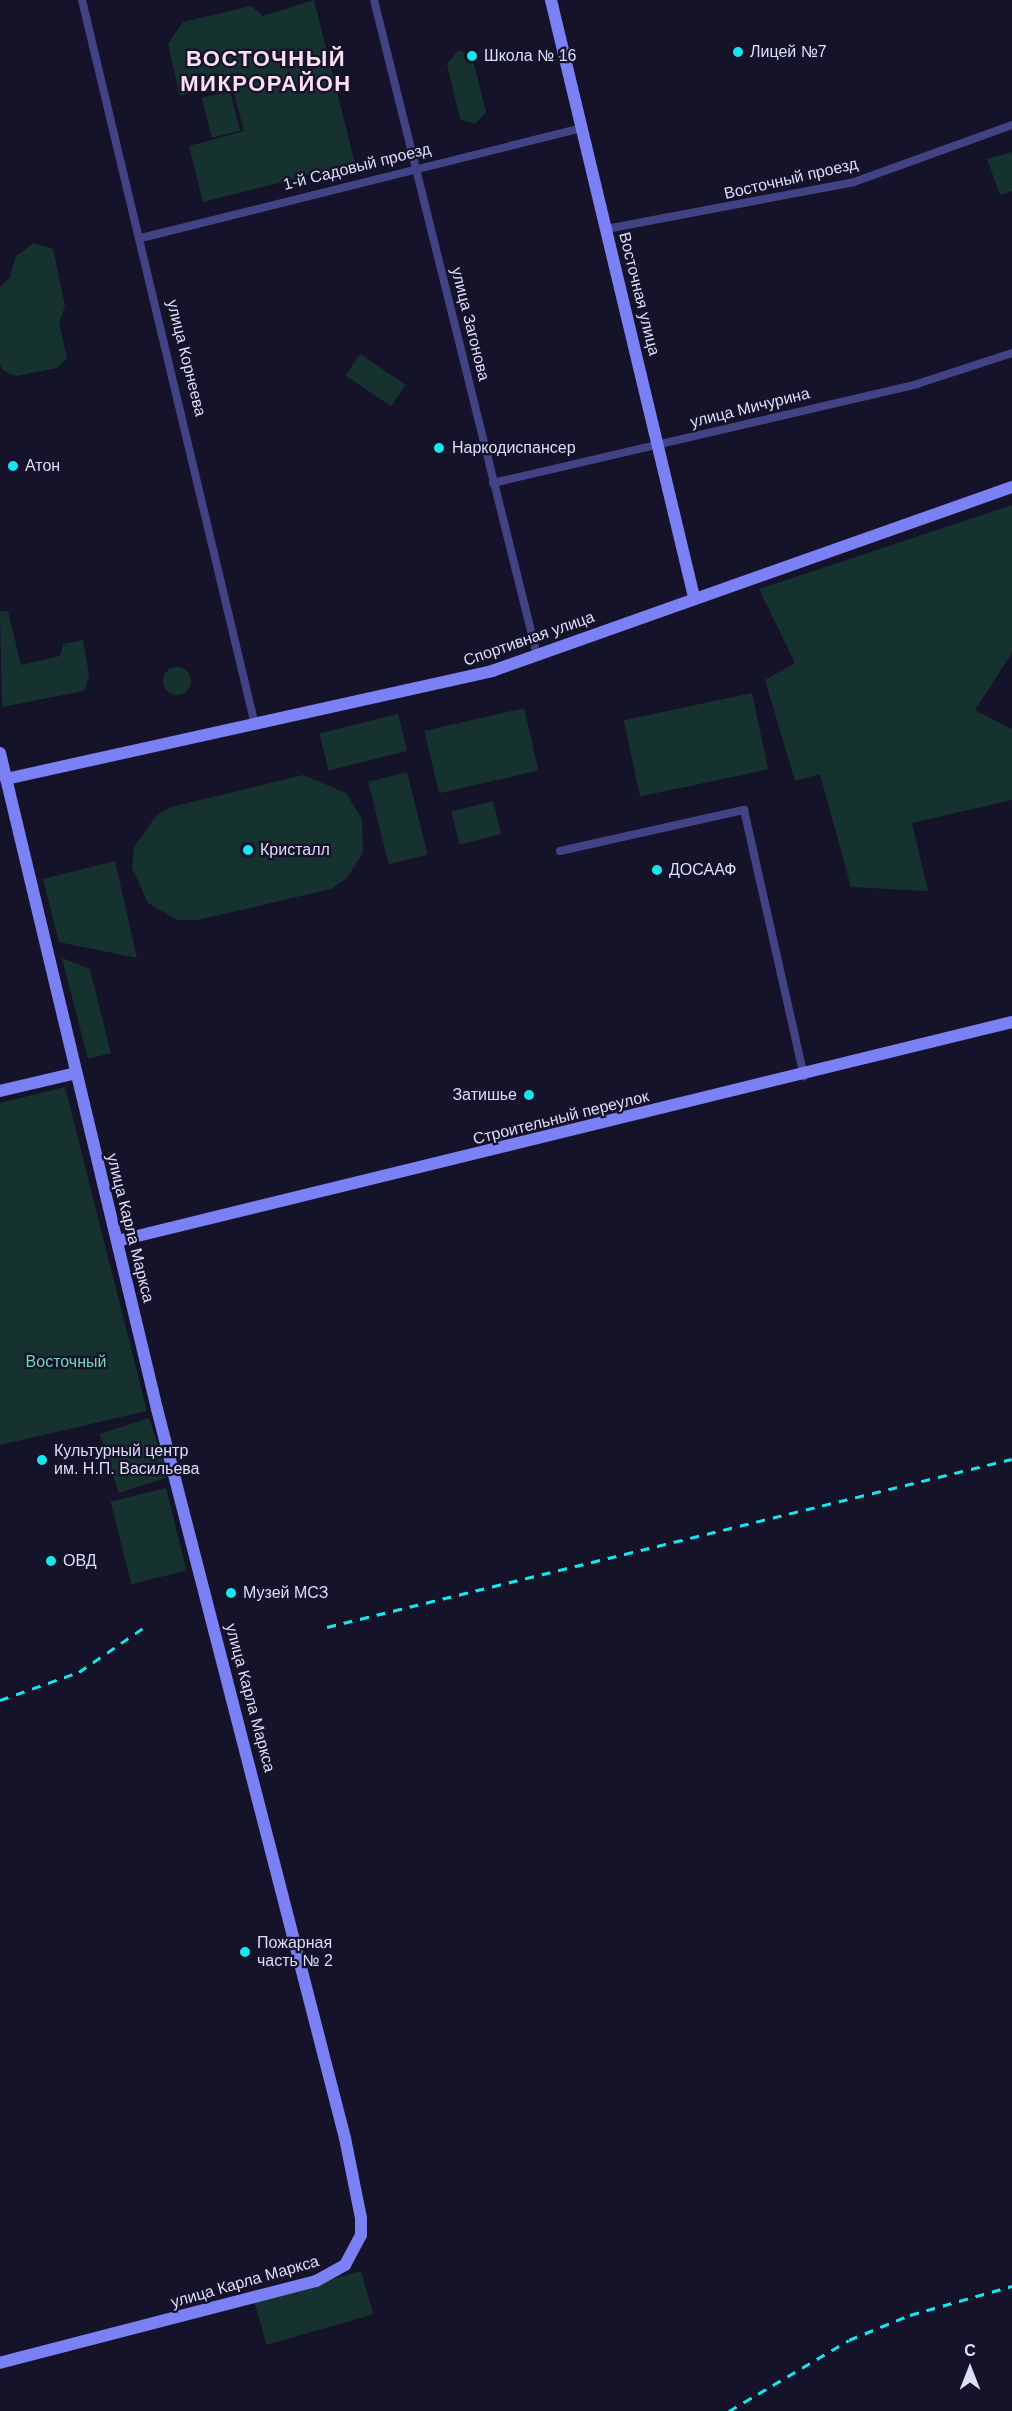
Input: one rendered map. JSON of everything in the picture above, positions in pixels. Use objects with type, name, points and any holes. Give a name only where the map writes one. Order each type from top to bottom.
[{"type":"street","name":"улица Корнеева","points":[[82,0],[141,238],[255,725]]},
{"type":"street","name":"улица Загонова","points":[[374,0],[537,655]]},
{"type":"street","name":"Восточная улица","points":[[551,0],[660,447],[694,597]]},
{"type":"street","name":"Восточный проезд","points":[[606,229],[854,182],[1012,125]]},
{"type":"street","name":"1-й Садовый проезд","points":[[141,238],[581,128]]},
{"type":"street","name":"улица Мичурина","points":[[493,483],[660,447],[916,384],[1012,353]]},
{"type":"street","name":"Спортивная улица","points":[[6,778],[483,673],[1012,487]]},
{"type":"street","name":"улица Карла Маркса","points":[[0,753],[117,1241],[345,2138],[361,2235],[345,2265],[316,2281],[0,2363]]},
{"type":"street","points":[[560,851],[744,810],[804,1076]]},
{"type":"street","name":"Строительный переулок","points":[[117,1241],[804,1076],[1012,1022]]},
{"type":"street","points":[[0,1091],[76,1073]]},
{"type":"green space","points":[[314,0],[355,163],[203,202],[189,146],[244,131],[231,82],[180,96],[168,44],[183,22],[251,6],[263,16]]},
{"type":"green space","points":[[459,50],[472,56],[486,112],[475,124],[460,119],[447,64]]},
{"type":"green space","points":[[230,91],[240,131],[212,138],[202,98]]},
{"type":"green space","points":[[1012,152],[1012,191],[1000,195],[987,159]]},
{"type":"green space","points":[[34,243],[53,249],[65,306],[59,322],[67,358],[57,368],[16,376],[2,370],[0,363],[0,287],[10,277],[16,256]]},
{"type":"green space","points":[[360,354],[406,385],[391,406],[345,376]]},
{"type":"green space","points":[[1012,505],[1012,653],[975,710],[1012,729],[1012,800],[912,823],[928,891],[851,887],[820,774],[795,781],[765,680],[795,663],[759,589]]},
{"type":"green space","points":[[0,611],[8,611],[21,665],[60,656],[63,644],[83,640],[89,676],[84,691],[2,707]]},
{"type":"green space","points":[[177,667],[187,671],[191,681],[187,691],[177,695],[167,691],[163,681],[167,671]]},
{"type":"green space","points":[[752,693],[768,769],[640,797],[624,720]]},
{"type":"green space","points":[[524,708],[538,770],[439,793],[425,731]]},
{"type":"green space","points":[[398,714],[407,751],[329,770],[319,734]]},
{"type":"green space","points":[[407,772],[428,854],[389,864],[368,782]]},
{"type":"green space","name":"Кристалл","points":[[303,775],[346,793],[362,819],[363,853],[347,878],[331,889],[198,920],[177,920],[148,903],[132,868],[134,847],[156,816],[171,807]]},
{"type":"green space","points":[[493,801],[501,834],[460,844],[451,811]]},
{"type":"green space","points":[[115,861],[137,958],[59,942],[43,879]]},
{"type":"green space","points":[[62,958],[90,969],[111,1053],[88,1059]]},
{"type":"green space","name":"Восточный","points":[[65,1087],[147,1411],[0,1445],[0,1103]]},
{"type":"green space","points":[[149,1418],[168,1477],[119,1493],[100,1434]]},
{"type":"green space","points":[[166,1488],[187,1570],[131,1584],[111,1502]]},
{"type":"green space","points":[[361,2271],[373,2314],[267,2345],[254,2302]]},
{"type":"railway","points":[[327,1627],[1012,1459]]},
{"type":"railway","points":[[0,1700],[79,1672],[146,1626]]},
{"type":"railway","points":[[729,2411],[849,2340],[910,2315],[1012,2286]]},
{"type":"place","name":"Лицей №7","points":[[738,52]]},
{"type":"place","name":"Школа № 16","points":[[472,56]]},
{"type":"place","name":"Наркодиспансер","points":[[439,448]]},
{"type":"place","name":"Атон","points":[[13,466]]},
{"type":"place","name":"Кристалл","points":[[248,850]]},
{"type":"place","name":"ДОСААФ","points":[[657,870]]},
{"type":"place","name":"Затишье","points":[[529,1095]]},
{"type":"place","name":"Культурный центр им. Н.П. Васильева","points":[[42,1460]]},
{"type":"place","name":"ОВД","points":[[51,1561]]},
{"type":"place","name":"Музей МСЗ","points":[[231,1593]]},
{"type":"place","name":"Пожарная часть № 2","points":[[245,1952]]},
{"type":"district","name":"ВОСТОЧНЫЙ МИКРОРАЙОН","points":[[266,70]]}]
